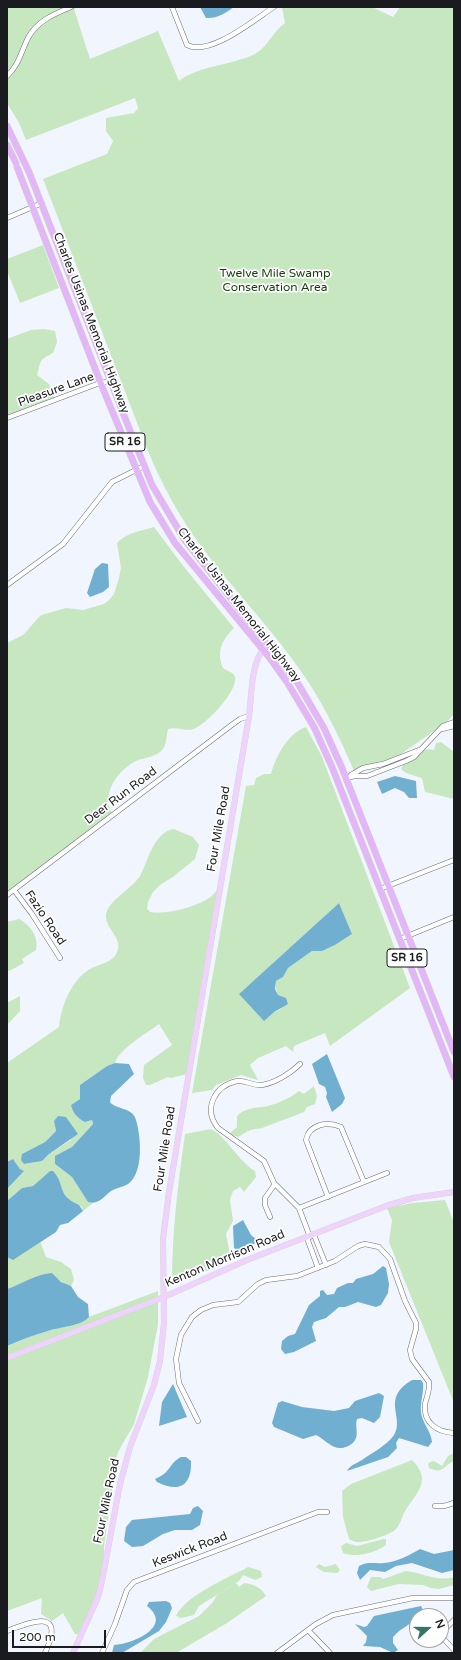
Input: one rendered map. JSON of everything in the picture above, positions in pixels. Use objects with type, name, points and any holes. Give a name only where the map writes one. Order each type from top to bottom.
[{"type":"highway","name":"Charles Usinas Memorial Highway","points":[[7,126],[20,151],[42,203],[144,466],[160,499],[184,539],[297,682],[318,718],[346,778],[454,1052]]},
{"type":"highway","name":"Charles Usinas Memorial Highway","points":[[7,145],[34,207],[101,384],[150,502],[171,538],[263,650],[287,682],[319,737],[454,1077]]},
{"type":"highway","points":[[319,737],[339,777],[346,778]]},
{"type":"main road","name":"Four Mile Road","points":[[73,1653],[98,1597],[105,1568],[120,1482],[130,1447],[154,1385],[163,1345],[163,1239],[169,1192],[249,716],[256,665],[258,656],[268,644]]},
{"type":"main road","name":"Kenton Morrison Road","points":[[7,1358],[164,1297],[247,1260],[404,1201],[454,1192]]},
{"type":"street","points":[[7,76],[18,64],[29,37],[35,28],[48,17],[71,7]]},
{"type":"street","points":[[172,7],[187,45],[198,48],[240,32],[274,7]]},
{"type":"street","points":[[7,218],[42,203]]},
{"type":"street","name":"Pleasure Lane","points":[[7,418],[97,384],[111,381]]},
{"type":"street","points":[[7,585],[63,544],[108,486],[116,479],[144,466]]},
{"type":"street","name":"Deer Run Road","points":[[7,895],[233,724],[240,719],[249,716]]},
{"type":"street","points":[[346,778],[371,775],[387,767],[406,761],[421,749],[443,726],[454,722]]},
{"type":"street","points":[[438,731],[454,726]]},
{"type":"street","points":[[346,778],[370,766],[388,762],[421,749]]},
{"type":"street","points":[[370,766],[371,775]]},
{"type":"street","points":[[380,889],[454,860]]},
{"type":"street","name":"Fazio Road","points":[[14,890],[32,914],[60,958]]},
{"type":"street","points":[[400,939],[454,917]]},
{"type":"street","points":[[300,1064],[293,1070],[267,1083],[256,1085],[242,1081],[235,1082],[215,1093],[211,1112],[214,1123],[218,1128],[264,1161],[275,1184],[299,1208],[310,1237],[318,1268]]},
{"type":"street","points":[[328,1197],[306,1140],[310,1131],[321,1125],[336,1125],[341,1127],[346,1135],[364,1182]]},
{"type":"street","points":[[299,1208],[387,1173]]},
{"type":"street","points":[[270,1217],[265,1206],[265,1198],[275,1184]]},
{"type":"street","points":[[310,1237],[326,1265]]},
{"type":"street","points":[[198,1422],[181,1388],[176,1363],[178,1343],[189,1321],[197,1313],[207,1308],[238,1302],[258,1284],[266,1280],[293,1277],[318,1268],[342,1257],[358,1246],[365,1244],[379,1247],[387,1255],[405,1301],[416,1323],[411,1356],[416,1366],[429,1382],[429,1391],[425,1406],[426,1416],[430,1424],[436,1429],[443,1432],[454,1433]]},
{"type":"street","points":[[435,1506],[444,1506],[454,1503]]},
{"type":"street","name":"Keswick Road","points":[[102,1653],[116,1624],[127,1590],[131,1584],[318,1512],[327,1512]]},
{"type":"street","points":[[277,1653],[322,1620],[333,1615],[412,1598],[454,1598]]},
{"type":"street","points":[[7,1631],[36,1620],[45,1622],[51,1629],[52,1636],[45,1653]]},
{"type":"street","points":[[308,1630],[330,1653]]},
{"type":"green space","name":"Twelve Mile Swamp Conservation Area","points":[[7,7],[78,7],[74,9],[90,59],[158,31],[179,81],[195,72],[246,58],[255,54],[267,44],[277,30],[285,23],[282,7],[372,7],[393,17],[400,7],[454,7],[454,714],[447,722],[398,756],[354,771],[332,723],[305,677],[279,642],[209,557],[169,496],[148,451],[43,179],[107,154],[113,141],[106,131],[106,118],[134,113],[138,108],[135,98],[26,140],[19,123],[7,103]]},
{"type":"green space","points":[[43,245],[59,288],[20,303],[7,271],[7,259]]},
{"type":"green space","points":[[44,329],[55,331],[57,342],[53,353],[42,360],[37,375],[49,384],[55,399],[7,418],[7,339],[31,330]]},
{"type":"green space","points":[[154,527],[184,567],[234,628],[223,641],[220,656],[223,668],[234,675],[235,683],[220,707],[199,726],[190,730],[175,728],[168,729],[165,745],[160,752],[154,756],[134,762],[121,772],[112,785],[109,793],[110,808],[113,816],[7,894],[7,643],[23,635],[40,616],[66,608],[83,610],[104,604],[114,594],[119,578],[121,568],[117,543],[125,536]]},
{"type":"green space","points":[[306,727],[322,757],[410,988],[330,1046],[325,1033],[294,1046],[293,1052],[286,1046],[258,1058],[250,1065],[258,1080],[241,1075],[216,1085],[212,1090],[192,1093],[246,786],[254,785],[256,778],[264,774],[271,774],[276,760],[284,746],[294,734]],"holes":[[[339,903],[352,934],[322,951],[312,951],[288,968],[283,977],[276,981],[281,1009],[274,1012],[239,994]]]},
{"type":"green space","points":[[441,742],[454,752],[454,799],[425,792],[422,778],[406,773],[401,769],[406,761],[414,754],[429,749],[434,750],[436,743]]},
{"type":"green space","points":[[174,829],[193,837],[199,845],[195,859],[173,877],[161,884],[153,892],[148,902],[147,909],[150,912],[156,913],[189,907],[210,897],[218,889],[187,1074],[171,1078],[168,1077],[150,1085],[146,1085],[143,1078],[144,1065],[172,1045],[159,1024],[122,1052],[115,1063],[107,1066],[80,1085],[80,1099],[71,1105],[77,1117],[85,1122],[92,1120],[93,1124],[72,1147],[56,1156],[55,1164],[72,1177],[88,1202],[93,1203],[83,1211],[82,1207],[68,1199],[57,1178],[50,1171],[33,1186],[22,1188],[7,1201],[7,1189],[24,1171],[20,1169],[13,1159],[7,1162],[7,1063],[59,1027],[62,1011],[68,995],[77,980],[90,969],[109,961],[114,957],[119,946],[107,921],[107,910],[115,900],[140,876],[156,841],[167,831]],"holes":[[[66,1117],[71,1140],[49,1154],[42,1161],[25,1164],[22,1154],[45,1142],[56,1131],[54,1121]]]},
{"type":"green space","points":[[19,919],[27,924],[33,932],[37,945],[36,950],[22,959],[24,963],[9,971],[7,970],[7,922]]},
{"type":"green space","points":[[20,996],[20,1011],[7,1025],[7,1003]]},
{"type":"green space","points":[[314,1086],[317,1096],[315,1104],[307,1107],[304,1112],[262,1128],[250,1130],[238,1137],[229,1134],[237,1127],[237,1116],[240,1113],[251,1108],[268,1106],[288,1098],[299,1091],[304,1094]]},
{"type":"green space","points":[[211,1129],[222,1138],[249,1167],[255,1171],[256,1177],[244,1192],[240,1187],[233,1191],[230,1200],[233,1221],[226,1234],[229,1250],[234,1259],[177,1284],[172,1283],[176,1208],[185,1134]]},
{"type":"green space","points":[[445,1200],[454,1223],[454,1403],[389,1242],[392,1220],[387,1208],[413,1203]]},
{"type":"green space","points":[[40,1241],[46,1257],[61,1262],[71,1269],[74,1280],[71,1286],[50,1277],[44,1277],[32,1279],[7,1289],[7,1257],[13,1259]]},
{"type":"green space","points":[[158,1291],[158,1297],[7,1355],[7,1346],[27,1338],[81,1322],[89,1317]]},
{"type":"green space","points":[[158,1301],[158,1324],[148,1377],[134,1424],[118,1452],[112,1473],[112,1493],[104,1546],[104,1561],[96,1597],[80,1635],[75,1634],[63,1613],[52,1621],[41,1614],[42,1598],[7,1611],[7,1359]]},
{"type":"green space","points":[[454,1453],[454,1461],[443,1469],[434,1470],[429,1468],[428,1464],[434,1461],[442,1466],[448,1456]]},
{"type":"green space","points":[[412,1460],[418,1467],[422,1481],[418,1492],[405,1511],[397,1528],[388,1534],[361,1542],[356,1542],[349,1539],[343,1517],[342,1491],[351,1484]]},
{"type":"green space","points":[[386,1539],[386,1545],[382,1548],[359,1555],[343,1553],[341,1546],[346,1543],[357,1546]]},
{"type":"green space","points":[[319,1564],[325,1567],[336,1564],[340,1570],[337,1573],[324,1572],[316,1567]]},
{"type":"green space","points":[[248,1567],[261,1571],[262,1577],[255,1580],[243,1575],[239,1581],[199,1606],[194,1615],[181,1618],[176,1616],[181,1608],[198,1594]]},
{"type":"green space","points":[[406,1571],[436,1578],[454,1577],[454,1585],[439,1589],[423,1585],[399,1584],[371,1591],[367,1587],[371,1577],[380,1577],[383,1579]]},
{"type":"green space","points":[[236,1583],[239,1587],[244,1583],[254,1585],[262,1590],[266,1596],[227,1623],[176,1653],[140,1653],[154,1639],[199,1616],[213,1602],[217,1595]]},
{"type":"water","points":[[200,7],[234,7],[221,15],[213,18],[206,18]]},
{"type":"water","points":[[102,563],[108,564],[109,587],[103,592],[90,597],[87,593],[95,569]]},
{"type":"water","points":[[395,776],[416,781],[417,798],[409,798],[404,792],[395,788],[382,794],[377,782]]},
{"type":"water","points":[[339,903],[352,934],[322,951],[312,951],[288,968],[283,977],[276,981],[275,989],[278,995],[286,998],[288,1004],[274,1012],[264,1021],[239,994]]},
{"type":"water","points":[[327,1054],[345,1098],[342,1104],[332,1112],[326,1097],[327,1093],[325,1087],[319,1084],[312,1064]]},
{"type":"water","points":[[115,1063],[129,1064],[134,1074],[111,1096],[110,1102],[113,1105],[132,1113],[136,1120],[140,1144],[139,1163],[137,1172],[128,1184],[111,1191],[103,1198],[92,1203],[88,1202],[72,1177],[55,1164],[55,1156],[72,1147],[93,1124],[92,1120],[85,1122],[80,1119],[74,1113],[71,1105],[80,1099],[80,1085],[107,1066]]},
{"type":"water","points":[[58,1116],[66,1117],[78,1134],[49,1154],[42,1161],[24,1164],[21,1160],[22,1154],[45,1142],[56,1131],[54,1121]]},
{"type":"water","points":[[13,1159],[20,1169],[24,1171],[7,1189],[7,1162]]},
{"type":"water","points":[[50,1171],[53,1171],[57,1176],[64,1194],[79,1205],[83,1211],[68,1223],[60,1225],[56,1232],[13,1260],[7,1257],[7,1201],[22,1188],[33,1186]]},
{"type":"water","points":[[243,1220],[251,1235],[259,1242],[237,1250],[234,1248],[233,1226]]},
{"type":"water","points":[[383,1266],[386,1268],[389,1284],[388,1293],[381,1305],[376,1307],[358,1302],[345,1307],[339,1307],[326,1318],[314,1322],[312,1327],[316,1341],[294,1352],[285,1354],[281,1349],[282,1341],[288,1336],[295,1334],[309,1305],[320,1296],[320,1291],[323,1290],[327,1295],[334,1294],[337,1288],[348,1283],[353,1283],[356,1279],[373,1274]]},
{"type":"water","points":[[52,1273],[61,1282],[71,1286],[78,1297],[88,1304],[89,1317],[86,1320],[76,1324],[38,1334],[7,1346],[7,1289],[35,1277]]},
{"type":"water","points":[[412,1380],[421,1380],[423,1383],[421,1412],[432,1442],[428,1447],[399,1438],[396,1443],[397,1448],[388,1457],[347,1471],[352,1465],[362,1460],[383,1445],[394,1435],[397,1428],[395,1401],[397,1394],[402,1387]]},
{"type":"water","points":[[173,1384],[187,1417],[159,1426],[162,1402]]},
{"type":"water","points":[[379,1393],[384,1396],[380,1417],[374,1423],[362,1418],[357,1419],[356,1439],[354,1442],[345,1447],[340,1448],[332,1446],[316,1435],[303,1439],[274,1427],[272,1423],[278,1403],[282,1401],[302,1407],[334,1411],[349,1408],[355,1401]]},
{"type":"water","points":[[181,1457],[186,1457],[191,1461],[191,1470],[186,1482],[178,1487],[172,1487],[157,1482],[155,1479],[164,1474]]},
{"type":"water","points":[[198,1506],[203,1511],[200,1525],[192,1530],[175,1530],[163,1534],[143,1546],[132,1547],[124,1541],[126,1527],[132,1520],[190,1514],[193,1508]]},
{"type":"water","points":[[420,1549],[434,1554],[454,1550],[454,1570],[442,1573],[412,1563],[396,1566],[385,1572],[370,1570],[360,1580],[357,1573],[359,1566],[362,1564],[393,1562]]},
{"type":"water","points":[[166,1601],[170,1603],[172,1608],[166,1622],[159,1631],[122,1653],[112,1653],[114,1645],[139,1638],[153,1627],[156,1621],[154,1614],[147,1606],[149,1602]]},
{"type":"water","points":[[421,1606],[422,1608],[412,1608]]},
{"type":"water","points":[[409,1609],[409,1624],[393,1637],[393,1643],[398,1650],[393,1653],[380,1647],[363,1646],[366,1642],[367,1636],[355,1624],[364,1627],[367,1626],[374,1616]]}]
